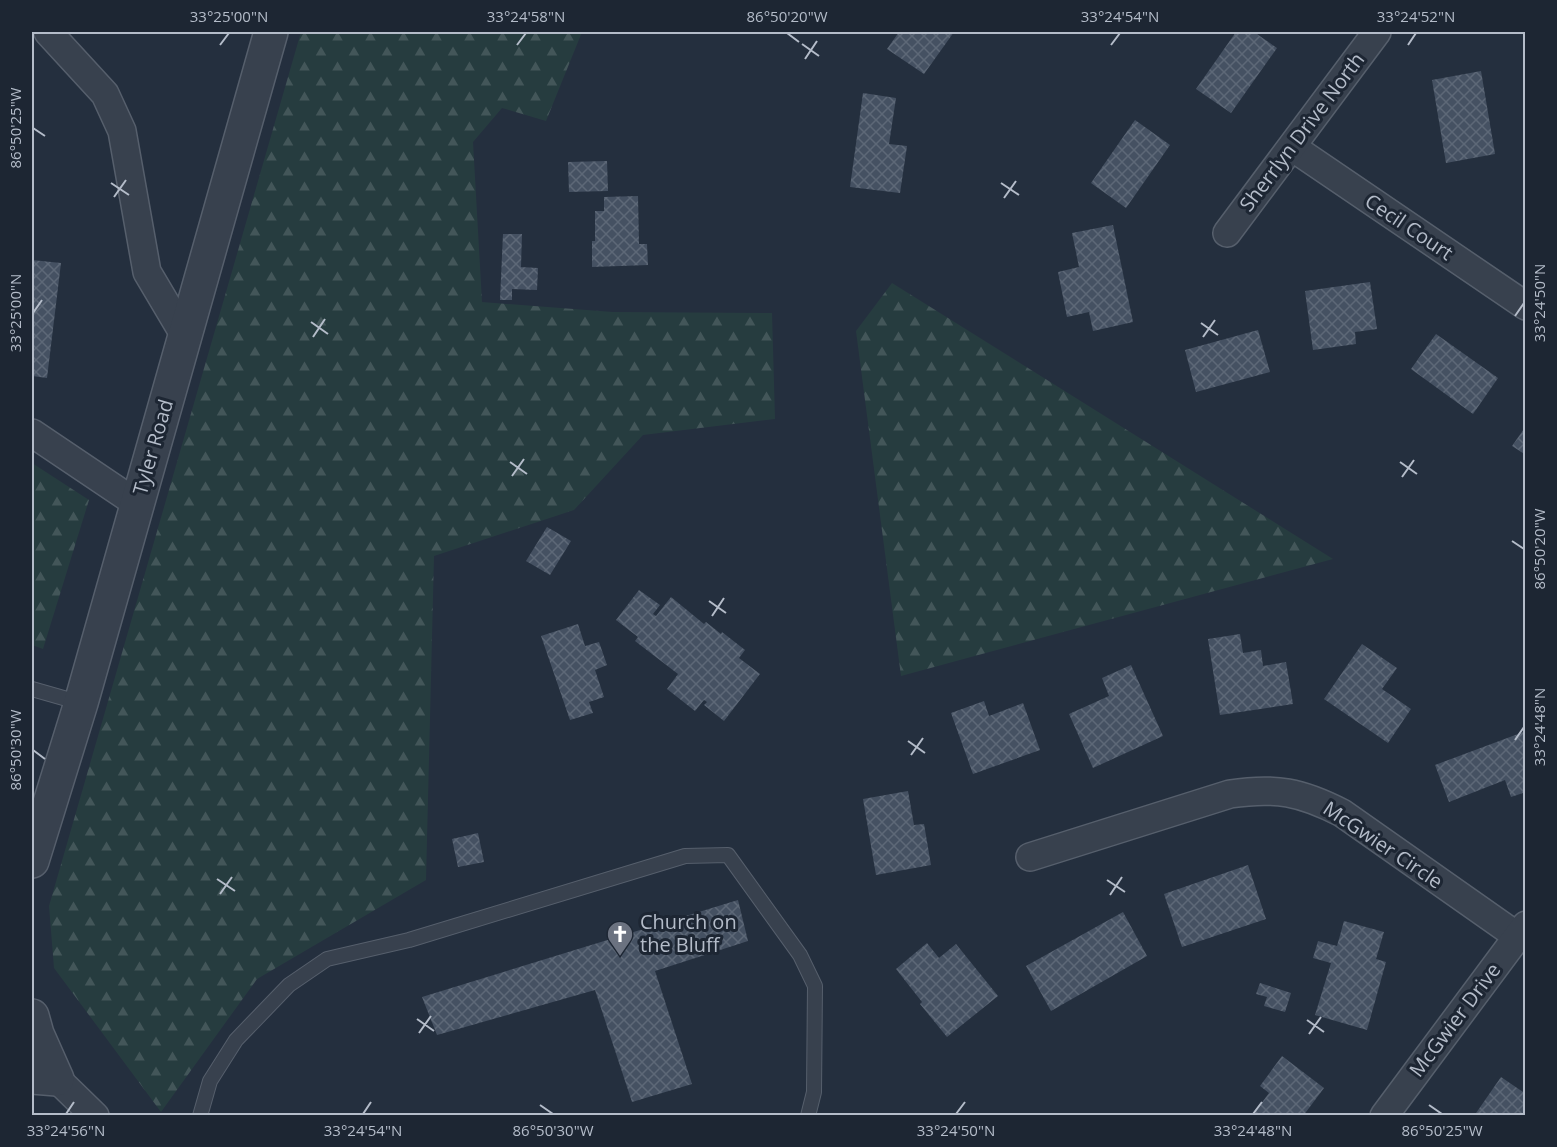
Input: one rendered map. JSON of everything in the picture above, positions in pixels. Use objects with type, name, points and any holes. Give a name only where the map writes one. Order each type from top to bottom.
[{"type":"street","points":[[48,32],[105,94],[122,131],[147,272],[185,336]]},
{"type":"street","name":"Tyler Road","points":[[32,861],[81,703],[271,32]]},
{"type":"street","name":"Sherrlyn Drive North","points":[[1227,233],[1377,32]]},
{"type":"street","name":"Cecil Court","points":[[1292,147],[1526,306]]},
{"type":"street","points":[[32,434],[136,503]]},
{"type":"street","name":"McGwier Circle","points":[[1030,857],[1230,794],[1253,790],[1278,791],[1300,795],[1342,813],[1521,931]]},
{"type":"street","name":"McGwier Drive","points":[[1384,1116],[1521,931]]},
{"type":"street","points":[[32,1016],[44,1078]]},
{"type":"street","points":[[32,1058],[44,1078],[95,1116]]},
{"type":"lane","points":[[32,689],[81,703]]},
{"type":"lane","points":[[200,1116],[210,1081],[236,1040],[289,985],[327,959],[409,940],[685,856],[728,855],[800,955],[815,986],[814,1092],[808,1116]]},
{"type":"green space","points":[[301,32],[582,32],[546,121],[502,108],[473,142],[482,302],[613,312],[772,313],[775,419],[643,435],[574,510],[434,556],[426,880],[257,979],[161,1112],[54,968],[49,906]]},
{"type":"green space","points":[[892,283],[1333,559],[901,676],[856,331]]},
{"type":"green space","points":[[32,463],[89,500],[43,649],[32,645]]},
{"type":"building","points":[[899,32],[954,32],[924,74],[887,49]]},
{"type":"building","points":[[1236,32],[1254,32],[1277,48],[1231,113],[1196,89]]},
{"type":"building","points":[[1481,71],[1495,154],[1446,163],[1432,80]]},
{"type":"building","points":[[863,93],[896,98],[889,144],[907,146],[900,193],[850,187]]},
{"type":"building","points":[[1135,120],[1170,145],[1126,208],[1091,183]]},
{"type":"building","points":[[607,161],[608,191],[569,192],[568,162]]},
{"type":"building","points":[[638,196],[639,244],[647,244],[648,265],[592,267],[595,211],[604,211],[604,197]]},
{"type":"building","points":[[1113,225],[1133,322],[1093,331],[1089,312],[1067,317],[1058,272],[1079,267],[1072,233]]},
{"type":"building","points":[[503,234],[522,234],[521,267],[538,268],[537,290],[512,289],[512,300],[500,300]]},
{"type":"building","points":[[32,260],[61,263],[47,378],[32,376]]},
{"type":"building","points":[[1370,282],[1377,329],[1355,332],[1356,344],[1313,350],[1305,291]]},
{"type":"building","points":[[1258,330],[1270,372],[1196,392],[1185,350]]},
{"type":"building","points":[[1436,334],[1498,378],[1473,414],[1411,369]]},
{"type":"building","points":[[1526,426],[1526,455],[1512,446]]},
{"type":"building","points":[[547,527],[571,541],[550,575],[526,561]]},
{"type":"building","points":[[639,590],[660,605],[653,614],[656,616],[671,597],[704,624],[706,622],[721,634],[722,632],[745,650],[739,658],[760,674],[724,721],[704,705],[707,702],[704,700],[695,711],[667,689],[678,674],[635,641],[638,637],[616,620]]},
{"type":"building","points":[[578,624],[585,646],[599,642],[607,665],[595,670],[604,697],[589,702],[593,713],[570,720],[541,636]]},
{"type":"building","points":[[1240,634],[1243,653],[1261,650],[1263,666],[1286,662],[1293,704],[1220,715],[1208,639]]},
{"type":"building","points":[[1362,644],[1397,668],[1382,689],[1411,709],[1388,743],[1324,699]]},
{"type":"building","points":[[1131,665],[1163,736],[1093,768],[1069,714],[1109,696],[1102,678]]},
{"type":"building","points":[[984,701],[989,716],[1023,703],[1040,750],[973,774],[951,713]]},
{"type":"building","points":[[1526,731],[1526,792],[1511,797],[1505,780],[1449,802],[1435,765]]},
{"type":"building","points":[[908,791],[914,825],[924,824],[931,865],[876,875],[863,799]]},
{"type":"building","points":[[478,833],[484,862],[458,867],[452,839]]},
{"type":"building","points":[[1248,865],[1266,919],[1182,947],[1164,894]]},
{"type":"building","points":[[738,900],[748,941],[655,971],[692,1084],[632,1102],[595,990],[437,1035],[422,997]]},
{"type":"building","points":[[1123,912],[1147,956],[1051,1011],[1026,966]]},
{"type":"building","points":[[1344,921],[1384,932],[1376,959],[1386,962],[1367,1030],[1315,1015],[1331,963],[1313,958],[1318,941],[1337,946]]},
{"type":"building","points":[[927,943],[939,958],[956,944],[998,996],[947,1037],[896,969]]},
{"type":"building","points":[[1260,983],[1291,993],[1285,1012],[1264,1006],[1267,997],[1256,994]]},
{"type":"building","points":[[1282,1056],[1324,1088],[1303,1116],[1297,1113],[1295,1116],[1252,1116],[1269,1093],[1260,1086]]},
{"type":"building","points":[[1501,1077],[1526,1094],[1526,1116],[1474,1116]]},
{"type":"place","name":"Church on the Bluff","points":[[620,957]]}]
